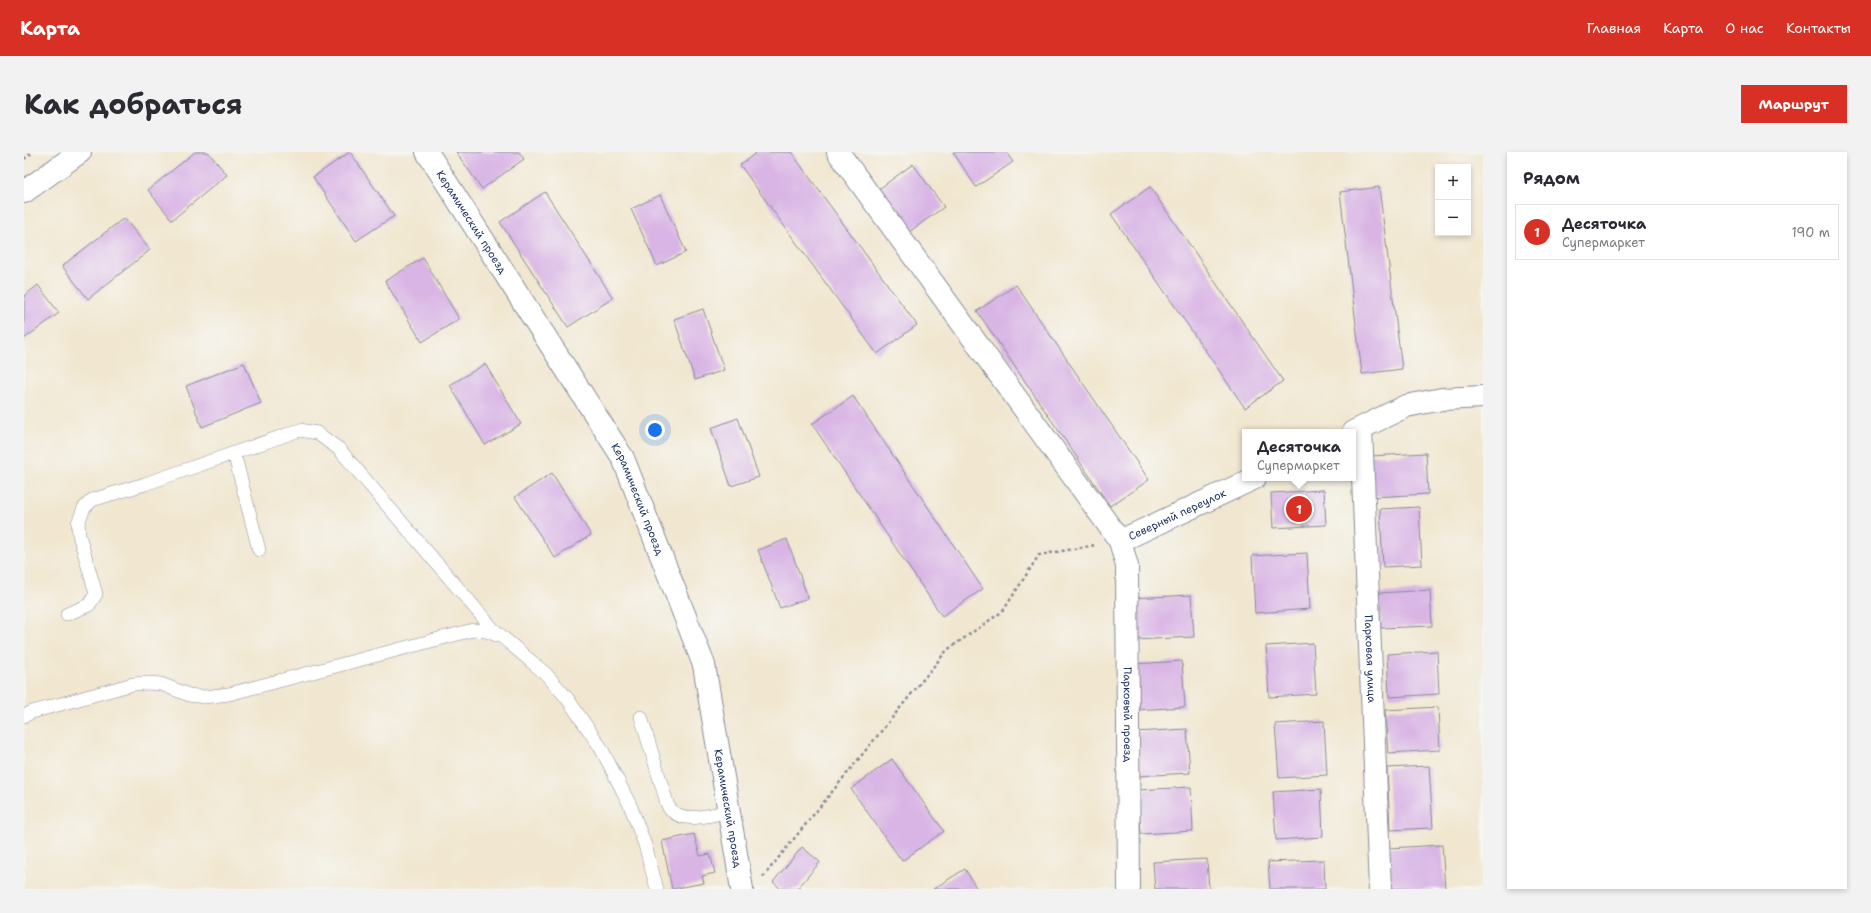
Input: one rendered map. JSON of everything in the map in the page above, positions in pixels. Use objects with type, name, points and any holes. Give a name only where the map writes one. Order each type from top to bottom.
[{"type":"street","points":[[24,192],[80,152]]},
{"type":"street","name":"Керамический проезд","points":[[427,152],[623,458],[704,665],[742,886]]},
{"type":"street","points":[[838,152],[1120,541]]},
{"type":"street","points":[[1357,430],[1406,406],[1442,399],[1483,397]]},
{"type":"street","name":"Парковая улица","points":[[1357,430],[1380,889]]},
{"type":"street","name":"Северный переулок","points":[[1120,541],[1249,481]]},
{"type":"street","name":"Парковый проезд","points":[[1120,541],[1127,566],[1129,889]]},
{"type":"lane","points":[[67,614],[89,605],[96,594],[79,535],[78,523],[84,508],[92,500],[145,484],[300,430],[318,433],[339,449],[493,629],[546,674],[567,698],[600,748],[630,805],[645,845],[657,889]]},
{"type":"lane","points":[[234,453],[258,550]]},
{"type":"lane","points":[[24,716],[32,712],[133,684],[161,684],[189,695],[204,697],[229,694],[473,630],[486,631],[508,641]]},
{"type":"lane","points":[[641,717],[667,803],[672,812],[682,816],[691,817],[729,811]]},
{"type":"path","points":[[24,159],[33,152]]},
{"type":"path","points":[[742,886],[758,882],[947,650],[1003,611],[1039,555],[1120,541]]},
{"type":"building","points":[[195,152],[208,152],[227,175],[172,220],[148,190]]},
{"type":"building","points":[[350,152],[394,216],[356,241],[313,177]]},
{"type":"building","points":[[456,152],[519,152],[524,159],[482,189]]},
{"type":"building","points":[[757,152],[791,152],[917,325],[877,354],[740,165]]},
{"type":"building","points":[[953,152],[1006,152],[1013,162],[976,187]]},
{"type":"building","points":[[913,164],[944,207],[909,232],[879,189]]},
{"type":"building","points":[[1150,187],[1283,381],[1245,408],[1111,214]]},
{"type":"building","points":[[1379,187],[1402,369],[1362,374],[1340,192]]},
{"type":"building","points":[[545,192],[613,298],[568,327],[500,222]]},
{"type":"building","points":[[660,195],[686,252],[657,266],[631,209]]},
{"type":"building","points":[[124,218],[150,250],[88,299],[62,266]]},
{"type":"building","points":[[423,258],[459,319],[422,342],[385,281]]},
{"type":"building","points":[[38,285],[59,313],[24,339],[24,296]]},
{"type":"building","points":[[1016,285],[1149,480],[1110,506],[977,311]]},
{"type":"building","points":[[703,309],[724,370],[695,380],[674,319]]},
{"type":"building","points":[[244,363],[261,403],[202,427],[186,386]]},
{"type":"building","points":[[485,364],[521,424],[485,445],[450,385]]},
{"type":"building","points":[[853,396],[983,589],[942,616],[812,424]]},
{"type":"building","points":[[738,418],[759,477],[731,486],[711,428]]},
{"type":"building","points":[[1426,453],[1428,494],[1372,497],[1370,456]]},
{"type":"building","points":[[552,473],[591,535],[555,558],[515,497]]},
{"type":"building","points":[[1324,490],[1326,525],[1273,528],[1271,493]]},
{"type":"building","points":[[1419,507],[1422,565],[1383,567],[1380,509]]},
{"type":"building","points":[[787,539],[808,598],[780,608],[758,550]]},
{"type":"building","points":[[1307,553],[1310,609],[1255,613],[1252,556]]},
{"type":"building","points":[[1430,590],[1432,626],[1381,628],[1379,593]]},
{"type":"building","points":[[1191,595],[1194,637],[1135,640],[1132,598]]},
{"type":"building","points":[[1313,643],[1316,694],[1269,697],[1266,646]]},
{"type":"building","points":[[1437,651],[1439,694],[1389,697],[1387,654]]},
{"type":"building","points":[[1182,661],[1185,707],[1136,710],[1133,664]]},
{"type":"building","points":[[1438,707],[1440,750],[1388,753],[1385,710]]},
{"type":"building","points":[[1324,721],[1327,775],[1279,778],[1275,724]]},
{"type":"building","points":[[1187,729],[1190,773],[1137,776],[1135,732]]},
{"type":"building","points":[[892,759],[944,831],[902,861],[851,789]]},
{"type":"building","points":[[1429,766],[1433,828],[1390,830],[1387,768]]},
{"type":"building","points":[[1191,787],[1193,831],[1141,834],[1138,790]]},
{"type":"building","points":[[1321,789],[1323,837],[1276,840],[1273,792]]},
{"type":"building","points":[[694,834],[700,856],[710,854],[715,873],[702,876],[704,883],[672,889],[662,841]]},
{"type":"building","points":[[1442,845],[1445,889],[1391,889],[1389,848]]},
{"type":"building","points":[[802,847],[820,862],[797,889],[781,889],[773,882]]},
{"type":"building","points":[[1207,859],[1209,889],[1155,889],[1153,862]]},
{"type":"building","points":[[1324,860],[1325,889],[1270,889],[1268,862]]},
{"type":"building","points":[[965,869],[977,889],[933,889]]},
{"type":"place","name":"Десяточка","points":[[1299,509]]}]
